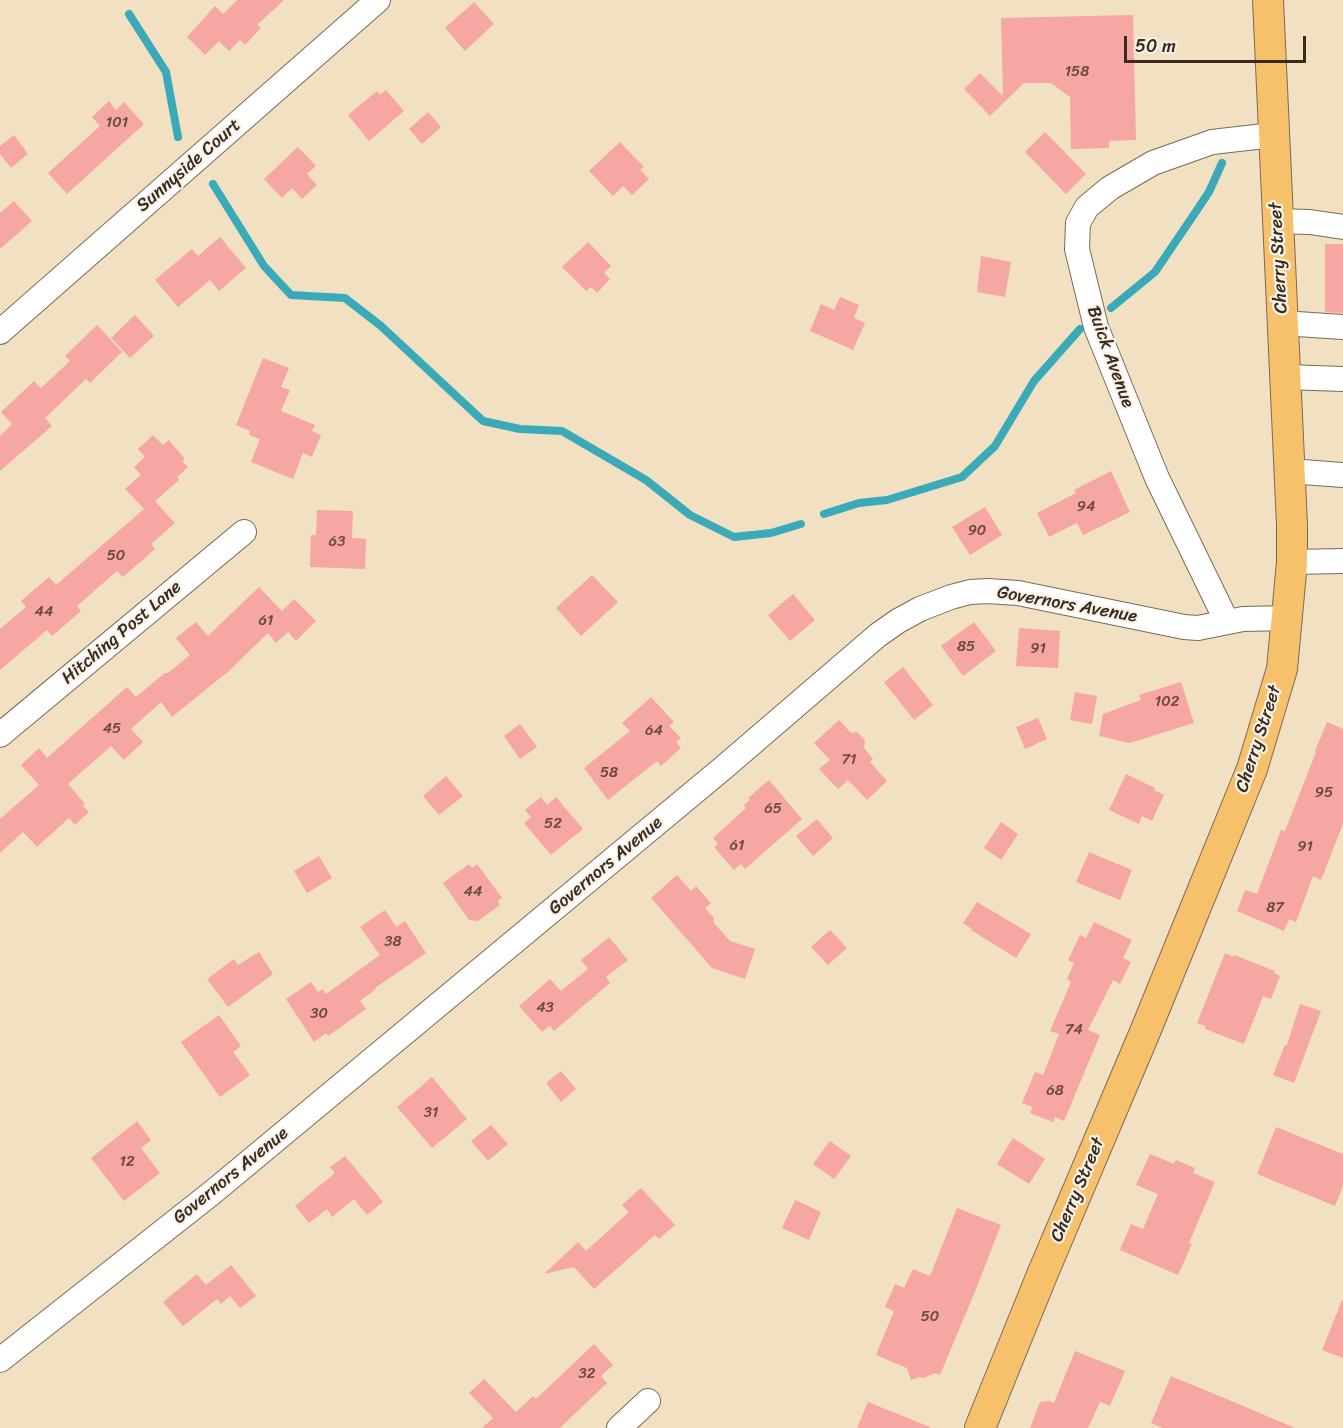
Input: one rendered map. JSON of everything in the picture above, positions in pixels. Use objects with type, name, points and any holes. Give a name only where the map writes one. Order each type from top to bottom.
[{"type":"main road","name":"Cherry Street","points":[[980,1428],[1252,769],[1282,669],[1292,562],[1268,0]]},
{"type":"street","name":"Sunnyside Court","points":[[0,332],[378,0]]},
{"type":"street","name":"Buick Avenue","points":[[1227,622],[1157,478],[1096,327],[1077,249],[1078,223],[1087,207],[1102,194],[1153,163],[1212,142],[1274,135]]},
{"type":"street","points":[[1277,221],[1310,222],[1343,227]]},
{"type":"street","points":[[1282,323],[1343,327]]},
{"type":"street","points":[[1285,377],[1343,379]]},
{"type":"street","points":[[1289,471],[1343,475]]},
{"type":"street","name":"Hitching Post Lane","points":[[0,735],[244,531]]},
{"type":"street","points":[[1292,562],[1343,561]]},
{"type":"street","name":"Governors Avenue","points":[[0,1360],[213,1192],[713,777],[878,635],[898,621],[920,609],[951,597],[970,592],[987,591],[1018,593],[1184,627],[1198,628],[1243,619],[1288,618]]},
{"type":"street","points":[[619,1428],[648,1401]]},
{"type":"building","points":[[237,0],[284,0],[257,25],[261,28],[245,45],[240,40],[229,51],[219,41],[205,55],[187,37],[215,6],[223,14]]},
{"type":"building","points":[[474,2],[494,24],[465,51],[445,28]]},
{"type":"building","points":[[1133,15],[1136,140],[1109,141],[1109,148],[1071,149],[1070,97],[1051,83],[1024,83],[990,116],[964,89],[980,73],[1003,96],[1001,18]]},
{"type":"building","points":[[386,90],[404,111],[369,141],[348,115],[377,91],[380,95]]},
{"type":"building","points":[[109,101],[116,110],[124,102],[144,124],[67,194],[48,173],[100,126],[92,117]]},
{"type":"building","points":[[428,112],[441,127],[422,144],[409,129]]},
{"type":"building","points":[[1045,132],[1086,174],[1066,194],[1025,152]]},
{"type":"building","points":[[14,135],[28,154],[11,168],[0,154],[0,146]]},
{"type":"building","points":[[620,142],[644,167],[640,170],[649,179],[632,195],[623,186],[613,196],[589,171]]},
{"type":"building","points":[[298,147],[316,166],[307,174],[317,185],[302,199],[292,188],[282,198],[264,179]]},
{"type":"building","points":[[14,201],[32,221],[0,249],[0,213]]},
{"type":"building","points":[[220,237],[246,268],[219,291],[210,280],[178,307],[155,280],[192,249],[198,256]]},
{"type":"building","points":[[588,242],[611,266],[604,273],[610,279],[597,293],[591,287],[586,291],[562,267]]},
{"type":"building","points":[[1325,244],[1343,244],[1343,313],[1325,312]]},
{"type":"building","points":[[981,256],[1011,262],[1005,297],[977,292]]},
{"type":"building","points":[[840,297],[859,305],[854,318],[865,323],[853,350],[810,331],[821,304],[834,310]]},
{"type":"building","points":[[135,315],[154,336],[130,358],[111,338]]},
{"type":"building","points":[[97,325],[122,352],[90,383],[86,379],[45,418],[52,426],[0,471],[0,436],[12,424],[1,412],[34,381],[41,388],[70,361],[65,356]]},
{"type":"building","points":[[263,358],[289,368],[281,387],[290,390],[281,411],[315,425],[312,431],[321,435],[312,457],[303,453],[293,479],[251,462],[260,439],[249,435],[250,431],[236,425]]},
{"type":"building","points":[[153,435],[163,445],[169,440],[184,458],[183,462],[188,467],[177,477],[179,480],[155,501],[175,523],[151,544],[155,549],[123,577],[117,571],[77,606],[81,611],[52,636],[47,630],[0,670],[0,629],[26,607],[21,601],[49,577],[56,585],[144,509],[125,489],[141,475],[134,467],[145,457],[138,449]]},
{"type":"building","points":[[1111,471],[1130,512],[1083,535],[1077,523],[1049,537],[1037,513],[1076,493],[1074,490]]},
{"type":"building","points":[[985,507],[1002,535],[970,555],[952,527]]},
{"type":"building","points":[[317,510],[353,511],[352,538],[366,539],[365,569],[310,567],[311,535],[316,535]]},
{"type":"building","points":[[592,575],[618,602],[581,636],[556,608]]},
{"type":"building","points":[[259,587],[282,611],[294,599],[316,621],[296,641],[288,632],[276,643],[268,633],[230,670],[172,717],[161,702],[131,729],[143,742],[124,760],[111,746],[68,784],[89,812],[75,825],[69,818],[37,847],[23,832],[0,853],[0,819],[39,785],[21,765],[39,748],[47,758],[127,687],[136,697],[190,655],[176,638],[196,622],[208,636]]},
{"type":"building","points":[[793,594],[815,620],[790,641],[768,615]]},
{"type":"building","points":[[974,622],[996,651],[963,676],[941,646]]},
{"type":"building","points":[[1019,628],[1060,631],[1058,668],[1016,666]]},
{"type":"building","points":[[903,667],[933,705],[914,720],[884,682]]},
{"type":"building","points":[[1181,682],[1194,723],[1130,743],[1099,736],[1103,714],[1141,700],[1139,695]]},
{"type":"building","points":[[1075,692],[1097,696],[1092,724],[1070,720]]},
{"type":"building","points":[[651,697],[674,722],[669,726],[681,738],[676,742],[681,748],[661,766],[657,761],[608,800],[584,768],[630,731],[622,723]]},
{"type":"building","points":[[1038,718],[1047,739],[1025,749],[1016,727]]},
{"type":"building","points":[[839,720],[851,733],[857,732],[865,740],[864,748],[873,759],[870,762],[887,781],[867,800],[848,780],[838,789],[819,769],[830,760],[814,743]]},
{"type":"building","points":[[1327,722],[1343,729],[1343,824],[1321,880],[1313,876],[1296,922],[1289,919],[1284,931],[1237,911],[1245,890],[1257,894],[1281,830],[1285,831]]},
{"type":"building","points":[[520,724],[537,747],[520,759],[504,736]]},
{"type":"building","points":[[1126,774],[1164,795],[1152,821],[1142,816],[1139,824],[1109,810]]},
{"type":"building","points":[[446,776],[463,796],[439,815],[423,796]]},
{"type":"building","points":[[769,780],[802,819],[745,869],[741,864],[734,870],[714,847],[718,844],[713,838],[746,808],[744,805],[750,800],[748,798]]},
{"type":"building","points":[[541,797],[547,805],[556,797],[583,829],[551,855],[524,823],[531,817],[525,810]]},
{"type":"building","points":[[817,819],[833,838],[813,856],[796,836]]},
{"type":"building","points":[[1001,822],[1018,834],[1001,860],[984,848]]},
{"type":"building","points":[[1089,852],[1132,870],[1120,900],[1076,882]]},
{"type":"building","points":[[319,856],[332,878],[307,893],[294,871]]},
{"type":"building","points":[[469,864],[472,868],[477,864],[502,898],[497,901],[500,905],[478,921],[469,920],[443,883]]},
{"type":"building","points":[[677,875],[691,891],[696,886],[711,903],[705,908],[714,918],[713,922],[730,941],[755,949],[745,979],[712,968],[651,898]]},
{"type":"building","points":[[977,902],[1031,934],[1016,958],[963,923]]},
{"type":"building","points":[[385,910],[396,927],[405,921],[426,953],[360,1001],[366,1009],[328,1036],[326,1033],[314,1042],[286,999],[311,982],[318,992],[323,989],[326,994],[380,955],[360,927]]},
{"type":"building","points":[[1094,922],[1132,940],[1123,958],[1131,962],[1120,984],[1113,980],[1088,1030],[1100,1035],[1064,1121],[1055,1117],[1053,1122],[1030,1113],[1033,1107],[1022,1103],[1035,1072],[1043,1075],[1059,1034],[1050,1031],[1071,982],[1067,979],[1074,963],[1068,960],[1080,935],[1086,938]]},
{"type":"building","points":[[830,930],[847,948],[828,965],[811,947]]},
{"type":"building","points":[[609,937],[628,960],[606,977],[610,983],[554,1031],[550,1026],[542,1032],[519,1006],[550,979],[561,991],[588,969],[581,960]]},
{"type":"building","points":[[259,952],[273,974],[228,1007],[207,979],[234,959],[238,965]]},
{"type":"building","points":[[1225,953],[1275,971],[1274,973],[1280,976],[1271,999],[1263,996],[1244,1044],[1205,1029],[1205,1026],[1197,1023]]},
{"type":"building","points":[[1300,1004],[1321,1011],[1294,1083],[1273,1075],[1285,1045],[1287,1045]]},
{"type":"building","points":[[219,1015],[241,1046],[233,1052],[250,1075],[220,1097],[181,1042]]},
{"type":"building","points":[[561,1071],[576,1089],[561,1102],[546,1083]]},
{"type":"building","points":[[432,1077],[467,1119],[432,1148],[397,1107]]},
{"type":"building","points":[[137,1121],[151,1140],[141,1148],[160,1173],[124,1201],[91,1158]]},
{"type":"building","points":[[491,1125],[508,1144],[488,1161],[471,1141]]},
{"type":"building","points":[[1276,1127],[1343,1154],[1343,1186],[1335,1206],[1257,1174]]},
{"type":"building","points":[[1013,1138],[1045,1159],[1029,1184],[997,1164]]},
{"type":"building","points":[[830,1141],[851,1156],[834,1179],[813,1164]]},
{"type":"building","points":[[1150,1154],[1174,1164],[1176,1160],[1195,1168],[1193,1173],[1215,1182],[1178,1275],[1120,1250],[1131,1224],[1143,1229],[1158,1194],[1136,1185]]},
{"type":"building","points":[[345,1156],[383,1202],[367,1215],[354,1199],[332,1217],[327,1209],[309,1223],[295,1206],[335,1173],[330,1167]]},
{"type":"building","points":[[641,1188],[675,1225],[659,1239],[655,1235],[594,1289],[574,1267],[544,1274],[578,1242],[586,1251],[629,1212],[622,1205]]},
{"type":"building","points":[[795,1200],[821,1212],[809,1240],[782,1228]]},
{"type":"building","points":[[957,1208],[1001,1225],[940,1375],[935,1373],[911,1380],[907,1368],[876,1355],[894,1311],[885,1307],[895,1284],[904,1288],[913,1269],[930,1276]]},
{"type":"building","points":[[231,1265],[256,1296],[240,1308],[230,1296],[221,1304],[217,1299],[183,1326],[163,1302],[197,1274],[206,1285]]},
{"type":"building","points":[[1343,1300],[1343,1358],[1322,1350]]},
{"type":"building","points":[[594,1344],[613,1365],[601,1376],[607,1383],[560,1428],[482,1428],[493,1418],[469,1393],[484,1379],[516,1412],[533,1396],[536,1399]]},
{"type":"building","points":[[1075,1351],[1125,1371],[1110,1406],[1100,1402],[1088,1428],[1030,1428],[1040,1402],[1054,1403]]},
{"type":"building","points":[[1171,1376],[1295,1428],[1163,1428],[1151,1423]]},
{"type":"building","points":[[868,1402],[930,1427],[930,1428],[857,1428]]},
{"type":"waterway","points":[[129,14],[166,72],[178,137]]},
{"type":"waterway","points":[[1111,308],[1155,272],[1209,192],[1222,163]]},
{"type":"waterway","points":[[213,184],[264,266],[291,295],[345,298],[381,326],[483,421],[520,429],[562,431],[646,480],[690,515],[734,537],[771,533],[801,524]]},
{"type":"waterway","points":[[824,514],[859,503],[887,500],[962,477],[995,446],[1034,381],[1080,329]]}]
